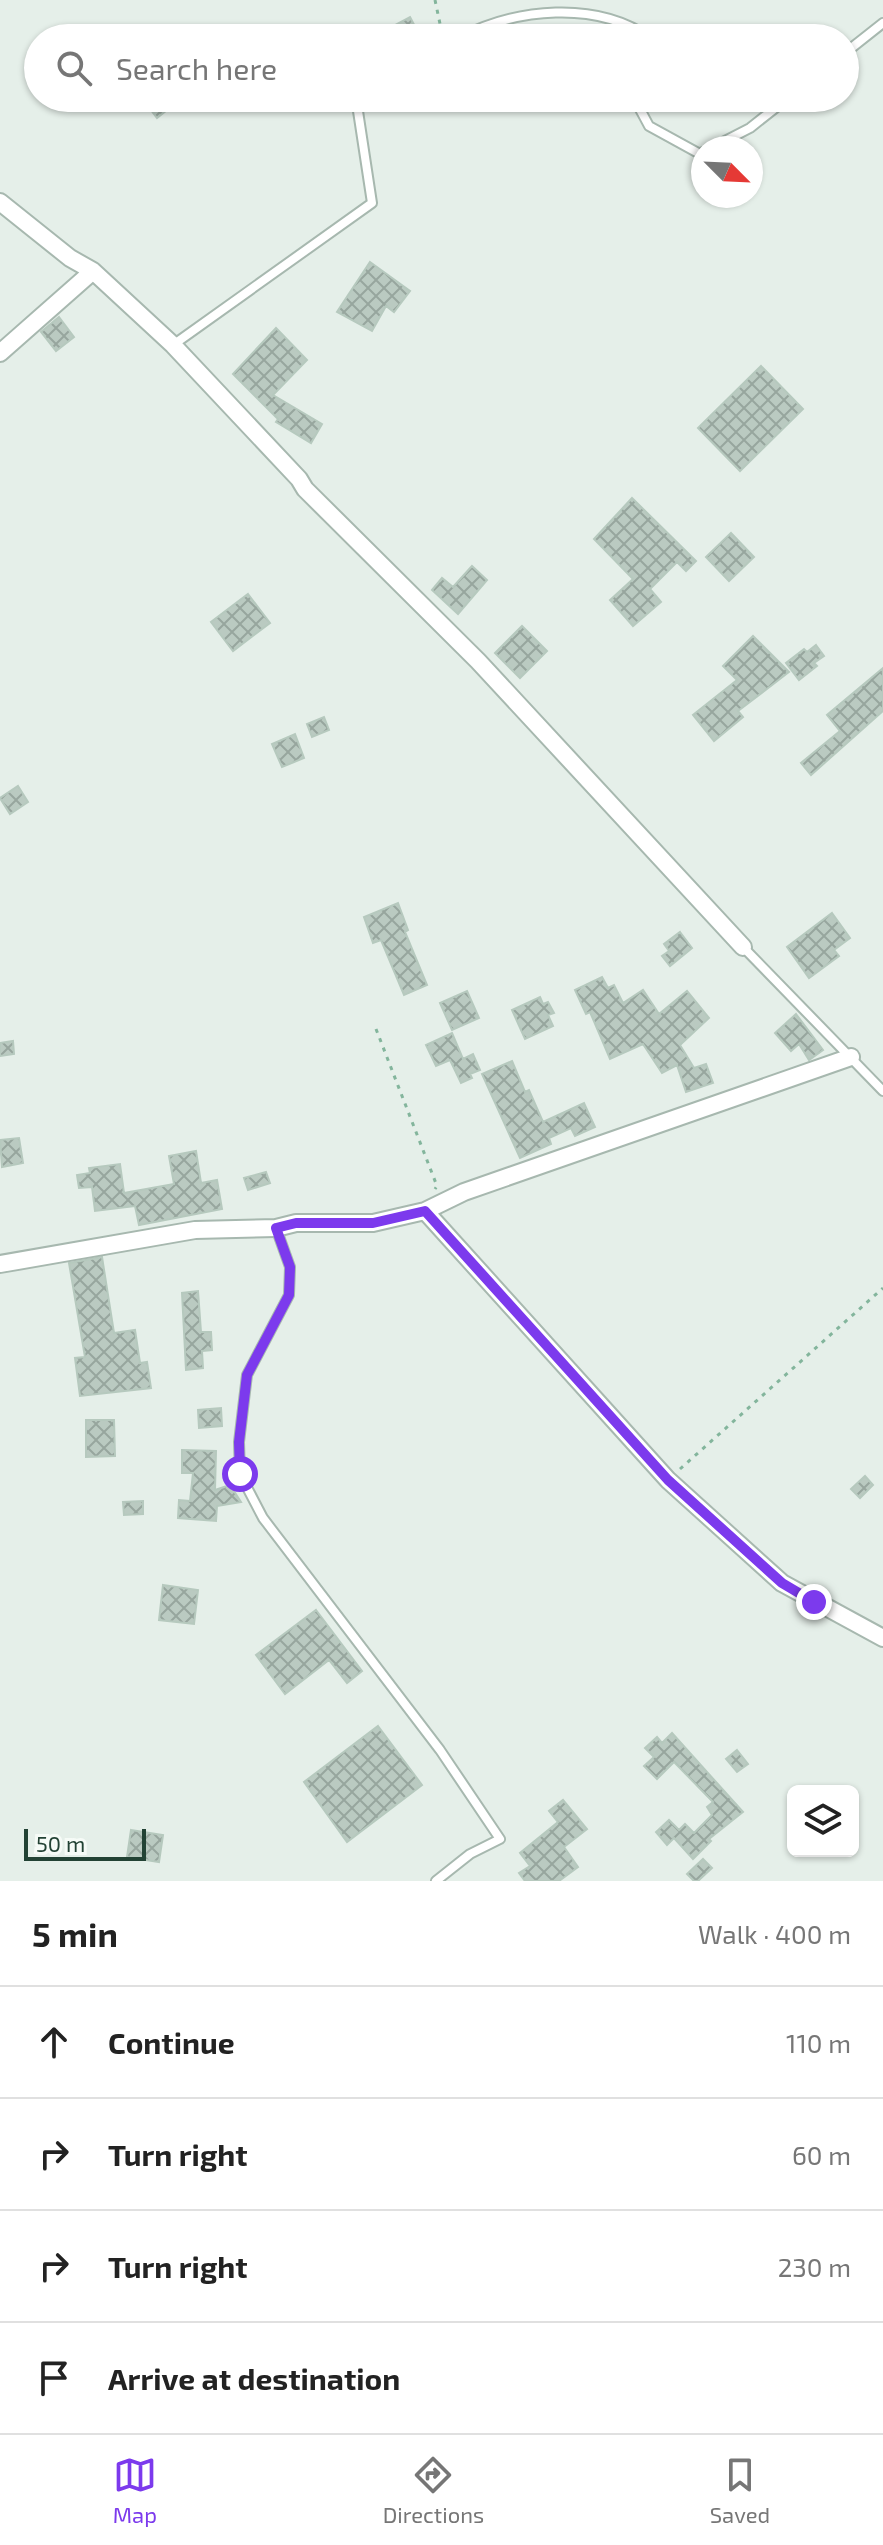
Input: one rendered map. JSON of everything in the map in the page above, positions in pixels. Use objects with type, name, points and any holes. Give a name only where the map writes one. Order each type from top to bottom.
[{"type":"street","points":[[0,202],[70,258],[93,271],[173,345],[305,489],[478,661],[743,947]]},
{"type":"street","points":[[0,353],[93,271]]},
{"type":"street","points":[[0,1264],[195,1230],[276,1228],[296,1223],[373,1223],[425,1211],[464,1192],[851,1057]]},
{"type":"street","points":[[425,1211],[668,1480],[782,1583],[883,1638]]},
{"type":"lane","points":[[488,24],[547,8],[597,12],[628,24]]},
{"type":"lane","points":[[859,42],[883,23]]},
{"type":"lane","points":[[173,345],[372,203],[358,112]]},
{"type":"lane","points":[[642,112],[649,126],[691,149]]},
{"type":"lane","points":[[734,136],[770,112]]},
{"type":"lane","points":[[743,947],[883,1091]]},
{"type":"lane","points":[[276,1228],[290,1267],[289,1295],[247,1375],[239,1442],[240,1474],[263,1518],[440,1750],[500,1839],[470,1854],[436,1881]]},
{"type":"path","points":[[435,0],[440,24]]},
{"type":"path","points":[[376,1029],[437,1186],[425,1211]]},
{"type":"path","points":[[668,1480],[883,1288]]},
{"type":"building","points":[[410,17],[414,24],[397,24]]},
{"type":"building","points":[[370,262],[410,291],[394,312],[386,306],[372,331],[337,312]]},
{"type":"building","points":[[59,317],[74,337],[56,351],[41,332]]},
{"type":"building","points":[[276,328],[307,360],[273,395],[322,424],[311,443],[276,422],[278,419],[233,374]]},
{"type":"building","points":[[761,366],[803,409],[740,471],[698,428]]},
{"type":"building","points":[[632,498],[696,561],[686,571],[677,562],[650,589],[661,602],[633,626],[610,600],[633,579],[594,539]]},
{"type":"building","points":[[731,533],[754,557],[729,581],[706,557]]},
{"type":"building","points":[[472,566],[487,580],[458,614],[432,590],[442,578],[453,587]]},
{"type":"building","points":[[248,594],[270,623],[233,651],[211,622]]},
{"type":"building","points":[[522,626],[547,651],[520,678],[495,653]]},
{"type":"building","points":[[753,636],[789,672],[738,711],[743,717],[714,741],[693,715],[737,680],[723,666]]},
{"type":"building","points":[[816,645],[824,656],[799,680],[786,663],[804,649],[807,652]]},
{"type":"building","points":[[883,668],[883,711],[811,775],[801,763],[840,731],[827,715]]},
{"type":"building","points":[[324,717],[329,730],[312,737],[307,724]]},
{"type":"building","points":[[295,734],[304,758],[282,767],[272,744]]},
{"type":"building","points":[[18,786],[28,802],[10,814],[0,798]]},
{"type":"building","points":[[398,903],[408,930],[405,932],[427,985],[404,995],[381,940],[373,943],[364,917]]},
{"type":"building","points":[[832,913],[850,938],[834,950],[839,956],[809,978],[787,947]]},
{"type":"building","points":[[680,932],[692,948],[670,966],[662,956],[669,951],[664,944]]},
{"type":"building","points":[[602,977],[608,988],[614,985],[623,1003],[643,990],[659,1014],[687,991],[709,1018],[680,1045],[694,1068],[706,1064],[713,1083],[686,1092],[677,1065],[662,1073],[643,1044],[610,1059],[590,1012],[586,1014],[575,990]]},
{"type":"building","points":[[467,991],[479,1018],[452,1030],[440,1003]]},
{"type":"building","points":[[540,997],[543,1004],[548,1002],[554,1013],[548,1015],[553,1026],[525,1039],[512,1010]]},
{"type":"building","points":[[796,1014],[823,1050],[809,1060],[799,1044],[791,1051],[775,1033]]},
{"type":"building","points":[[452,1033],[463,1059],[473,1054],[480,1070],[461,1083],[450,1060],[436,1066],[426,1045]]},
{"type":"building","points":[[13,1041],[14,1054],[0,1056],[0,1043]]},
{"type":"building","points":[[512,1061],[525,1092],[529,1090],[543,1122],[584,1103],[595,1127],[575,1136],[571,1128],[549,1138],[551,1144],[520,1158],[482,1074]]},
{"type":"building","points":[[19,1138],[23,1163],[2,1167],[0,1140]]},
{"type":"building","points":[[196,1151],[201,1183],[217,1180],[222,1209],[139,1225],[135,1206],[95,1211],[92,1187],[79,1188],[77,1175],[90,1173],[89,1168],[120,1164],[124,1193],[174,1184],[169,1156]]},
{"type":"building","points":[[266,1172],[270,1183],[248,1190],[244,1178]]},
{"type":"building","points":[[102,1257],[114,1333],[135,1330],[140,1363],[147,1362],[151,1388],[80,1396],[75,1358],[85,1357],[69,1263]]},
{"type":"building","points":[[198,1291],[201,1332],[211,1332],[212,1350],[202,1351],[203,1368],[186,1370],[182,1293]]},
{"type":"building","points":[[221,1408],[222,1426],[199,1428],[198,1410]]},
{"type":"building","points":[[86,1420],[114,1420],[115,1456],[86,1457]]},
{"type":"building","points":[[182,1450],[216,1451],[215,1490],[230,1485],[241,1502],[217,1506],[216,1521],[178,1518],[179,1500],[190,1501],[193,1473],[182,1473]]},
{"type":"building","points":[[865,1476],[873,1485],[860,1498],[851,1489]]},
{"type":"building","points":[[143,1501],[143,1514],[124,1515],[123,1502]]},
{"type":"building","points":[[163,1585],[198,1590],[194,1624],[159,1620]]},
{"type":"building","points":[[316,1610],[362,1671],[347,1683],[329,1660],[285,1694],[256,1655]]},
{"type":"building","points":[[378,1726],[422,1785],[347,1842],[304,1782]]},
{"type":"building","points":[[672,1733],[743,1812],[709,1839],[711,1841],[693,1859],[674,1838],[667,1845],[656,1832],[669,1820],[679,1830],[685,1824],[694,1833],[712,1815],[707,1807],[713,1802],[674,1762],[657,1779],[644,1766],[654,1757],[645,1748],[657,1737],[662,1743]]},
{"type":"building","points":[[737,1750],[748,1764],[737,1772],[726,1759]]},
{"type":"building","points":[[563,1800],[587,1829],[564,1847],[578,1867],[559,1881],[525,1881],[519,1873],[530,1866],[520,1853],[558,1822],[549,1811]]},
{"type":"building","points":[[131,1830],[163,1835],[159,1862],[127,1857]]},
{"type":"building","points":[[703,1859],[712,1868],[694,1881],[687,1874]]},
{"type":"route","points":[[240,1474],[239,1442],[247,1375],[289,1295],[290,1267],[276,1228],[296,1223],[373,1223],[425,1211],[668,1480],[782,1583],[814,1602]]}]
